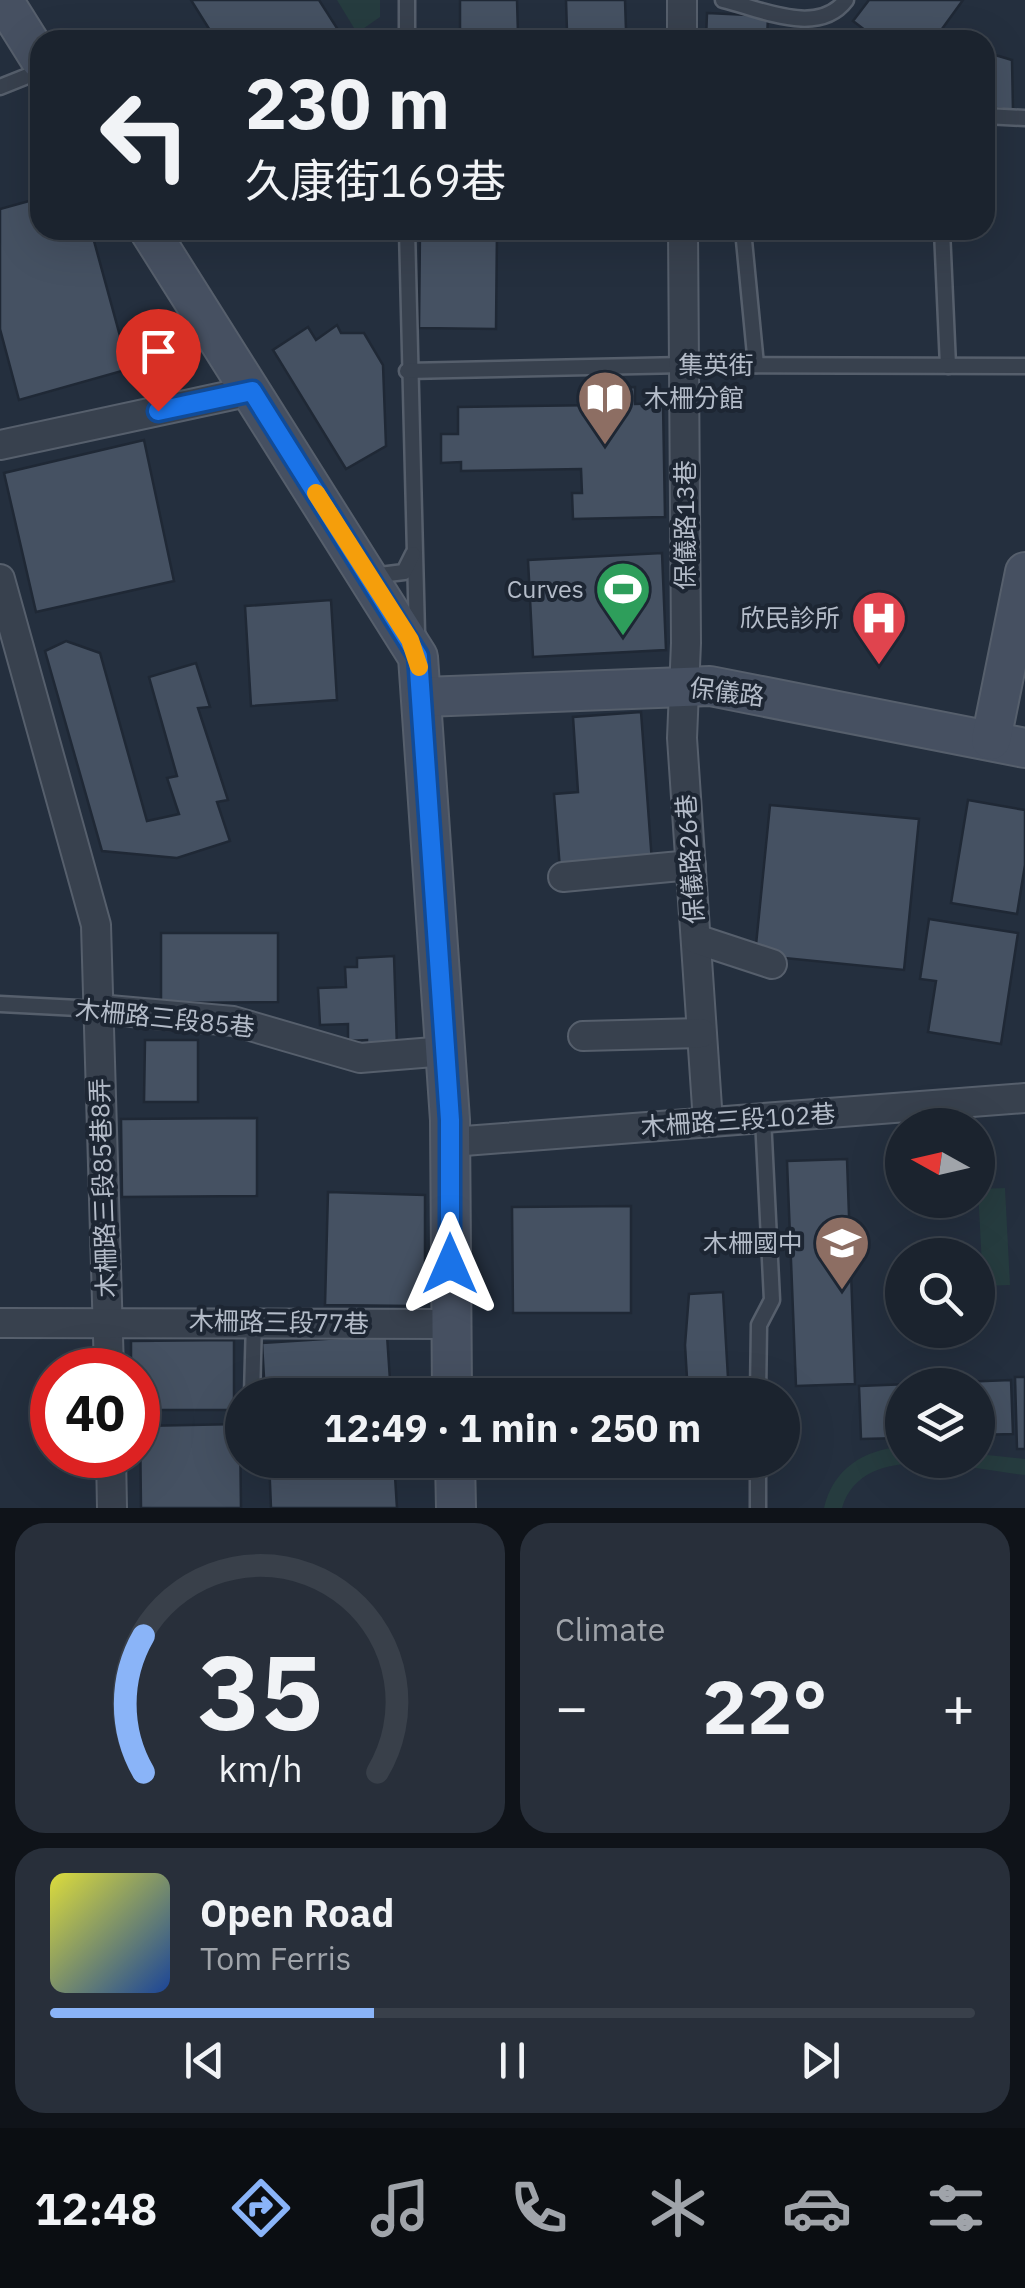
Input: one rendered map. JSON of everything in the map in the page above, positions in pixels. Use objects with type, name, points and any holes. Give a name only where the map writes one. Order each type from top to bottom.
[{"type":"street","points":[[2,0],[30,43]]},
{"type":"street","points":[[682,0],[682,30]]},
{"type":"street","points":[[155,240],[418,656],[424,697],[446,1051],[452,1378]]},
{"type":"street","name":"保儀路13巷","points":[[682,685],[686,643],[684,240]]},
{"type":"street","points":[[0,445],[252,391]]},
{"type":"street","points":[[1008,744],[1025,572]]},
{"type":"street","name":"木柵路三段85巷8弄","points":[[0,579],[82,862],[96,925],[107,1320],[0,1323]]},
{"type":"street","name":"保儀路","points":[[424,697],[682,685],[739,690],[1008,744]]},
{"type":"street","name":"保儀路26巷","points":[[682,685],[708,1122]]},
{"type":"street","points":[[563,877],[691,865]]},
{"type":"street","points":[[696,939],[772,964]]},
{"type":"street","name":"木柵路三段85巷","points":[[98,1009],[233,1021],[360,1058],[446,1051]]},
{"type":"street","points":[[583,1036],[700,1032]]},
{"type":"street","name":"木柵路三段102巷","points":[[450,1142],[1025,1098]]},
{"type":"street","points":[[107,1320],[108,1348]]},
{"type":"street","name":"木柵路三段77巷","points":[[107,1320],[450,1324]]},
{"type":"street","points":[[111,1478],[112,1508]]},
{"type":"street","points":[[455,1478],[456,1508]]},
{"type":"lane","points":[[406,0],[407,30]]},
{"type":"lane","points":[[723,0],[805,19],[824,19],[846,0]]},
{"type":"lane","points":[[0,87],[30,74]]},
{"type":"lane","points":[[995,116],[1025,118]]},
{"type":"lane","points":[[407,240],[407,371],[418,656]]},
{"type":"lane","points":[[744,240],[756,366]]},
{"type":"lane","points":[[942,240],[948,366]]},
{"type":"lane","name":"集英街","points":[[407,371],[684,365],[1025,366]]},
{"type":"lane","points":[[370,576],[404,572],[414,548]]},
{"type":"lane","name":"木柵路三段85巷","points":[[0,1004],[98,1009]]},
{"type":"lane","points":[[758,1378],[759,1325],[772,1300],[763,1118]]},
{"type":"lane","points":[[252,1378],[254,1321]]},
{"type":"lane","points":[[758,1478],[758,1508]]},
{"type":"green space","points":[[337,0],[380,0],[380,17],[355,30]]},
{"type":"green space","points":[[995,1188],[1005,1188],[1010,1285],[995,1286],[995,1238],[981,1238],[979,1218],[995,1218]]},
{"type":"green space","points":[[885,1450],[885,1468],[854,1486],[842,1508],[824,1508],[843,1472]]},
{"type":"green space","points":[[995,1456],[1025,1459],[1025,1475],[995,1471]]},
{"type":"building","points":[[191,0],[319,0],[338,30],[210,30]]},
{"type":"building","points":[[460,0],[517,0],[518,30],[460,30]]},
{"type":"building","points":[[566,0],[625,0],[626,30],[567,30]]},
{"type":"building","points":[[869,0],[963,0],[941,30],[865,30],[853,21]]},
{"type":"building","points":[[707,13],[768,16],[767,30],[706,30]]},
{"type":"building","points":[[995,55],[1012,60],[1013,111],[995,108]]},
{"type":"building","points":[[30,201],[30,240],[94,240],[129,369],[19,400],[0,329],[0,209]]},
{"type":"building","points":[[420,240],[497,240],[496,329],[419,328]]},
{"type":"building","points":[[337,325],[341,333],[364,333],[383,365],[386,446],[346,469],[273,350],[308,327],[316,340]]},
{"type":"building","points":[[635,387],[635,404],[663,403],[665,517],[573,519],[572,493],[582,493],[581,469],[461,471],[461,462],[441,463],[441,434],[458,434],[458,407],[601,405],[601,388]]},
{"type":"building","points":[[144,440],[174,581],[36,612],[4,473]]},
{"type":"building","points":[[662,553],[666,650],[533,657],[528,560]]},
{"type":"building","points":[[331,600],[337,700],[251,706],[245,606]]},
{"type":"building","points":[[66,641],[100,653],[147,821],[179,814],[167,778],[177,776],[149,677],[196,663],[210,707],[198,708],[228,800],[217,802],[230,841],[177,858],[102,851],[45,651]]},
{"type":"building","points":[[641,712],[652,862],[560,869],[554,794],[578,792],[573,717]]},
{"type":"building","points":[[968,800],[1025,810],[1025,865],[1017,914],[951,903]]},
{"type":"building","points":[[770,805],[919,819],[904,970],[755,955]]},
{"type":"building","points":[[929,919],[1018,933],[1001,1044],[928,1032],[936,981],[920,979]]},
{"type":"building","points":[[161,933],[278,933],[278,1002],[161,1003]]},
{"type":"building","points":[[394,956],[397,1047],[367,1048],[367,1040],[348,1041],[348,1024],[320,1025],[318,988],[346,987],[345,967],[357,967],[357,958]]},
{"type":"building","points":[[145,1040],[198,1040],[198,1102],[144,1102]]},
{"type":"building","points":[[257,1118],[257,1196],[122,1197],[121,1119]]},
{"type":"building","points":[[847,1159],[855,1384],[800,1386],[800,1378],[796,1378],[787,1161]]},
{"type":"building","points":[[328,1192],[425,1195],[425,1285],[413,1306],[325,1305]]},
{"type":"building","points":[[631,1206],[631,1313],[513,1313],[512,1207]]},
{"type":"building","points":[[723,1292],[728,1378],[687,1378],[689,1294]]},
{"type":"building","points":[[387,1335],[390,1378],[264,1378],[262,1343]]},
{"type":"building","points":[[234,1340],[234,1378],[225,1378],[225,1410],[160,1410],[160,1348],[131,1348],[131,1341]]},
{"type":"building","points":[[1015,1377],[1025,1377],[1025,1449],[1017,1449]]},
{"type":"building","points":[[1011,1380],[1013,1434],[995,1435],[995,1381]]},
{"type":"building","points":[[885,1385],[885,1438],[861,1439],[859,1386]]},
{"type":"building","points":[[225,1424],[225,1478],[241,1478],[241,1508],[141,1508],[141,1478],[160,1478],[160,1426]]},
{"type":"building","points":[[270,1478],[395,1478],[397,1508],[271,1508]]},
{"type":"slow traffic","points":[[316,493],[410,640],[419,667]]},
{"type":"place","name":"木柵分館","points":[[605,447]]},
{"type":"place","name":"Curves","points":[[623,638]]},
{"type":"place","name":"欣民診所","points":[[879,667]]},
{"type":"place","name":"木柵國中","points":[[842,1292]]},
{"type":"route","points":[[158,411],[252,391],[418,656],[424,697],[450,1120],[450,1264]]}]
